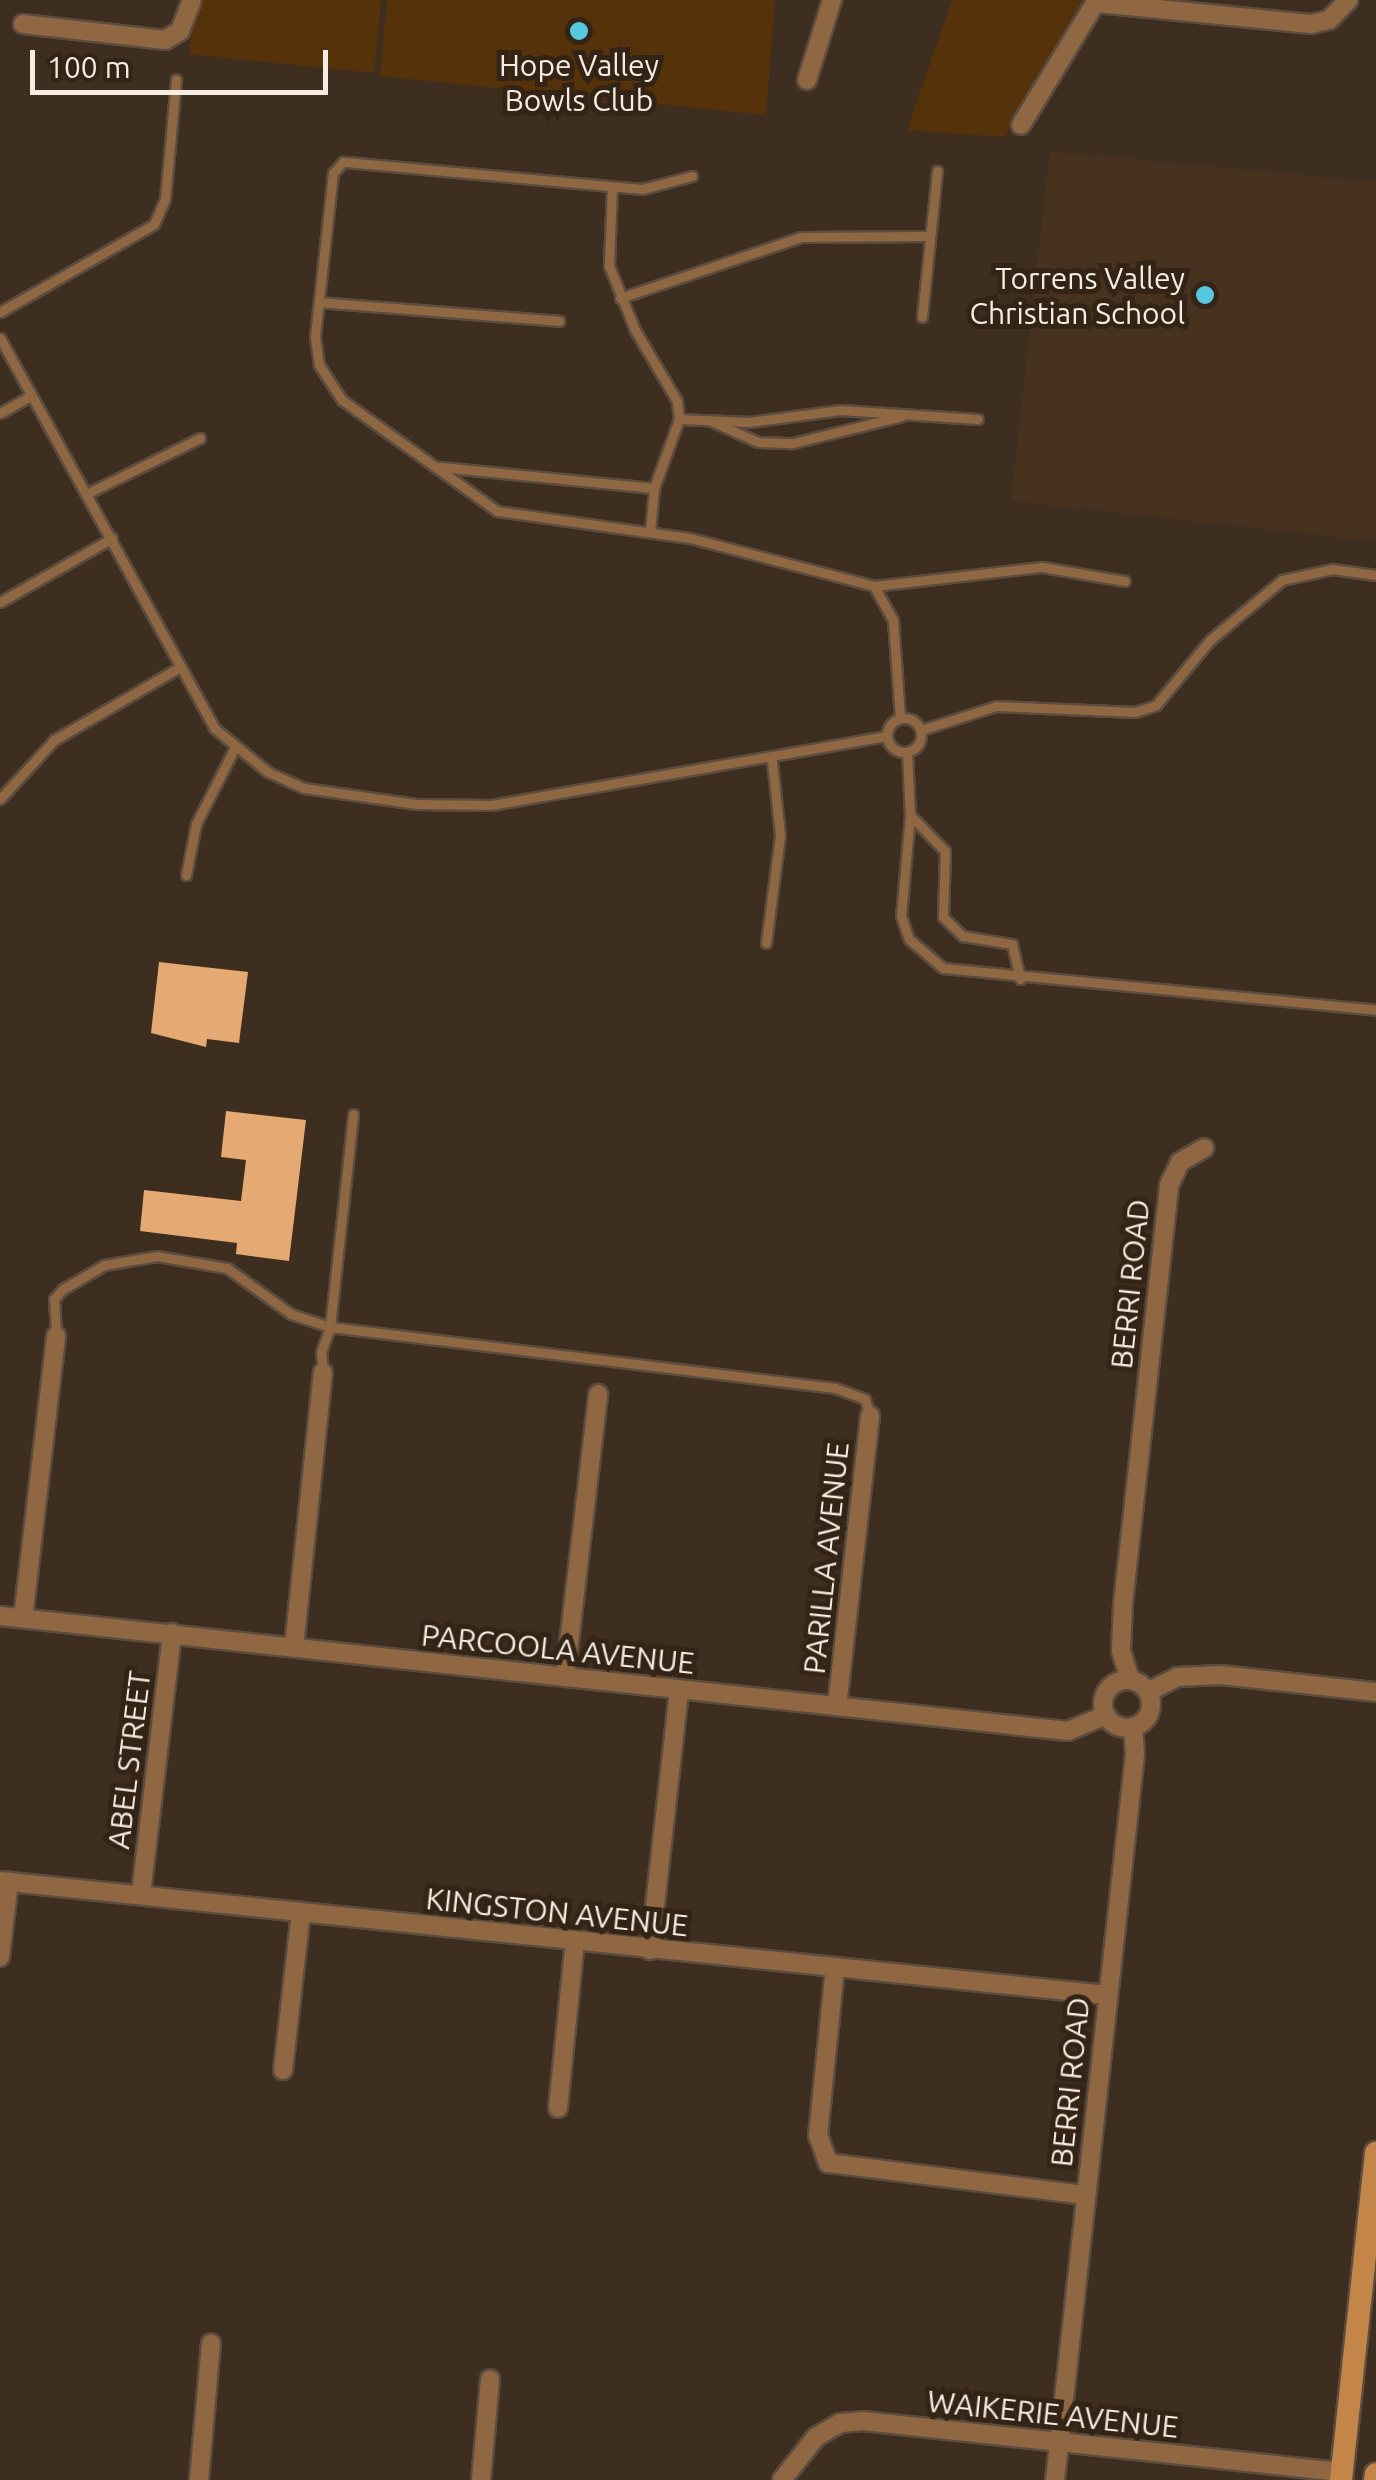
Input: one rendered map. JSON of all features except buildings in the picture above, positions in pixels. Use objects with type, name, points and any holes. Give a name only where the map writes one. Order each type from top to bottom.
[{"type":"main road","points":[[1342,2476],[1371,2250],[1376,2153]]},
{"type":"street","points":[[23,24],[164,40],[180,31],[192,0]]},
{"type":"street","points":[[807,80],[832,0]]},
{"type":"street","points":[[1022,125],[1097,1],[1311,24],[1330,20],[1348,0]]},
{"type":"street","name":"BERRI ROAD","points":[[1130,1680],[1121,1651],[1123,1604],[1169,1185],[1180,1162],[1204,1148]]},
{"type":"street","points":[[23,1618],[56,1336]]},
{"type":"street","points":[[294,1647],[323,1372]]},
{"type":"street","points":[[565,1677],[598,1394]]},
{"type":"street","name":"PARILLA AVENUE","points":[[837,1706],[870,1416]]},
{"type":"street","name":"PARCOOLA AVENUE","points":[[0,1616],[1068,1731],[1106,1714]]},
{"type":"street","name":"ABEL STREET","points":[[141,1894],[172,1633]]},
{"type":"street","points":[[1148,1692],[1177,1677],[1221,1675],[1376,1692]]},
{"type":"street","points":[[1130,1680],[1148,1692],[1146,1718],[1132,1727],[1116,1725],[1106,1714],[1106,1693],[1130,1680]]},
{"type":"street","points":[[650,1950],[679,1690]]},
{"type":"street","name":"BERRI ROAD","points":[[1055,2480],[1108,1996],[1132,1727]]},
{"type":"street","points":[[0,1957],[4,1881]]},
{"type":"street","name":"KINGSTON AVENUE","points":[[4,1881],[1108,1996]]},
{"type":"street","points":[[283,2070],[301,1912]]},
{"type":"street","points":[[558,2108],[575,1941]]},
{"type":"street","points":[[835,1968],[818,2135],[828,2163],[1085,2195]]},
{"type":"street","points":[[199,2480],[211,2344]]},
{"type":"street","points":[[481,2480],[490,2378]]},
{"type":"street","name":"WAIKERIE AVENUE","points":[[782,2480],[816,2437],[840,2423],[1342,2476]]},
{"type":"lane","points":[[0,312],[154,224],[165,199],[176,80]]},
{"type":"lane","points":[[692,176],[663,188],[612,187],[343,162],[333,173],[315,337],[328,384],[440,467],[470,496],[498,511],[650,532],[874,586],[1042,567],[1125,581]]},
{"type":"lane","points":[[922,317],[937,171]]},
{"type":"lane","points":[[612,187],[606,230],[620,298],[677,401],[679,420],[654,488],[650,532]]},
{"type":"lane","points":[[620,298],[802,236],[928,236]]},
{"type":"lane","points":[[319,302],[559,321]]},
{"type":"lane","points":[[0,338],[214,728],[234,748],[304,788],[422,804],[542,799],[772,761],[886,736],[900,718],[892,620],[874,586]]},
{"type":"lane","points":[[0,413],[30,396]]},
{"type":"lane","points":[[679,420],[840,410],[978,419]]},
{"type":"lane","points":[[711,420],[745,438],[793,443],[910,414]]},
{"type":"lane","points":[[86,494],[200,438]]},
{"type":"lane","points":[[440,467],[654,488]]},
{"type":"lane","points":[[0,602],[112,538]]},
{"type":"lane","points":[[900,718],[920,730],[996,706],[1135,712],[1156,704],[1210,640],[1282,580],[1332,570],[1376,575]]},
{"type":"lane","points":[[0,799],[54,740],[180,667]]},
{"type":"lane","points":[[886,736],[895,750],[907,752],[920,742],[920,730]]},
{"type":"lane","points":[[186,875],[196,824],[234,748]]},
{"type":"lane","points":[[907,752],[910,815],[901,916],[909,939],[943,968],[1020,979],[1376,1010]]},
{"type":"lane","points":[[766,943],[780,835],[772,761]]},
{"type":"lane","points":[[910,815],[945,851],[943,916],[964,936],[1012,944],[1020,979]]},
{"type":"lane","points":[[323,1372],[321,1352],[330,1327],[353,1114]]},
{"type":"lane","points":[[56,1336],[54,1299],[63,1290],[104,1264],[157,1256],[227,1268],[290,1314],[330,1327],[835,1388],[865,1398],[870,1416]]},
{"type":"shaded area","points":[[196,0],[381,0],[374,73],[189,54]]},
{"type":"shaded area","name":"Hope Valley Bowls Club","points":[[387,0],[775,0],[766,115],[380,76]]},
{"type":"shaded area","points":[[952,0],[1086,0],[1004,137],[907,130]]},
{"type":"shaded area","name":"Torrens Valley Christian School","points":[[1050,151],[1376,182],[1376,541],[1011,501]]},
{"type":"place","name":"Hope Valley Bowls Club","points":[[579,31]]},
{"type":"place","name":"Torrens Valley Christian School","points":[[1205,295]]}]
